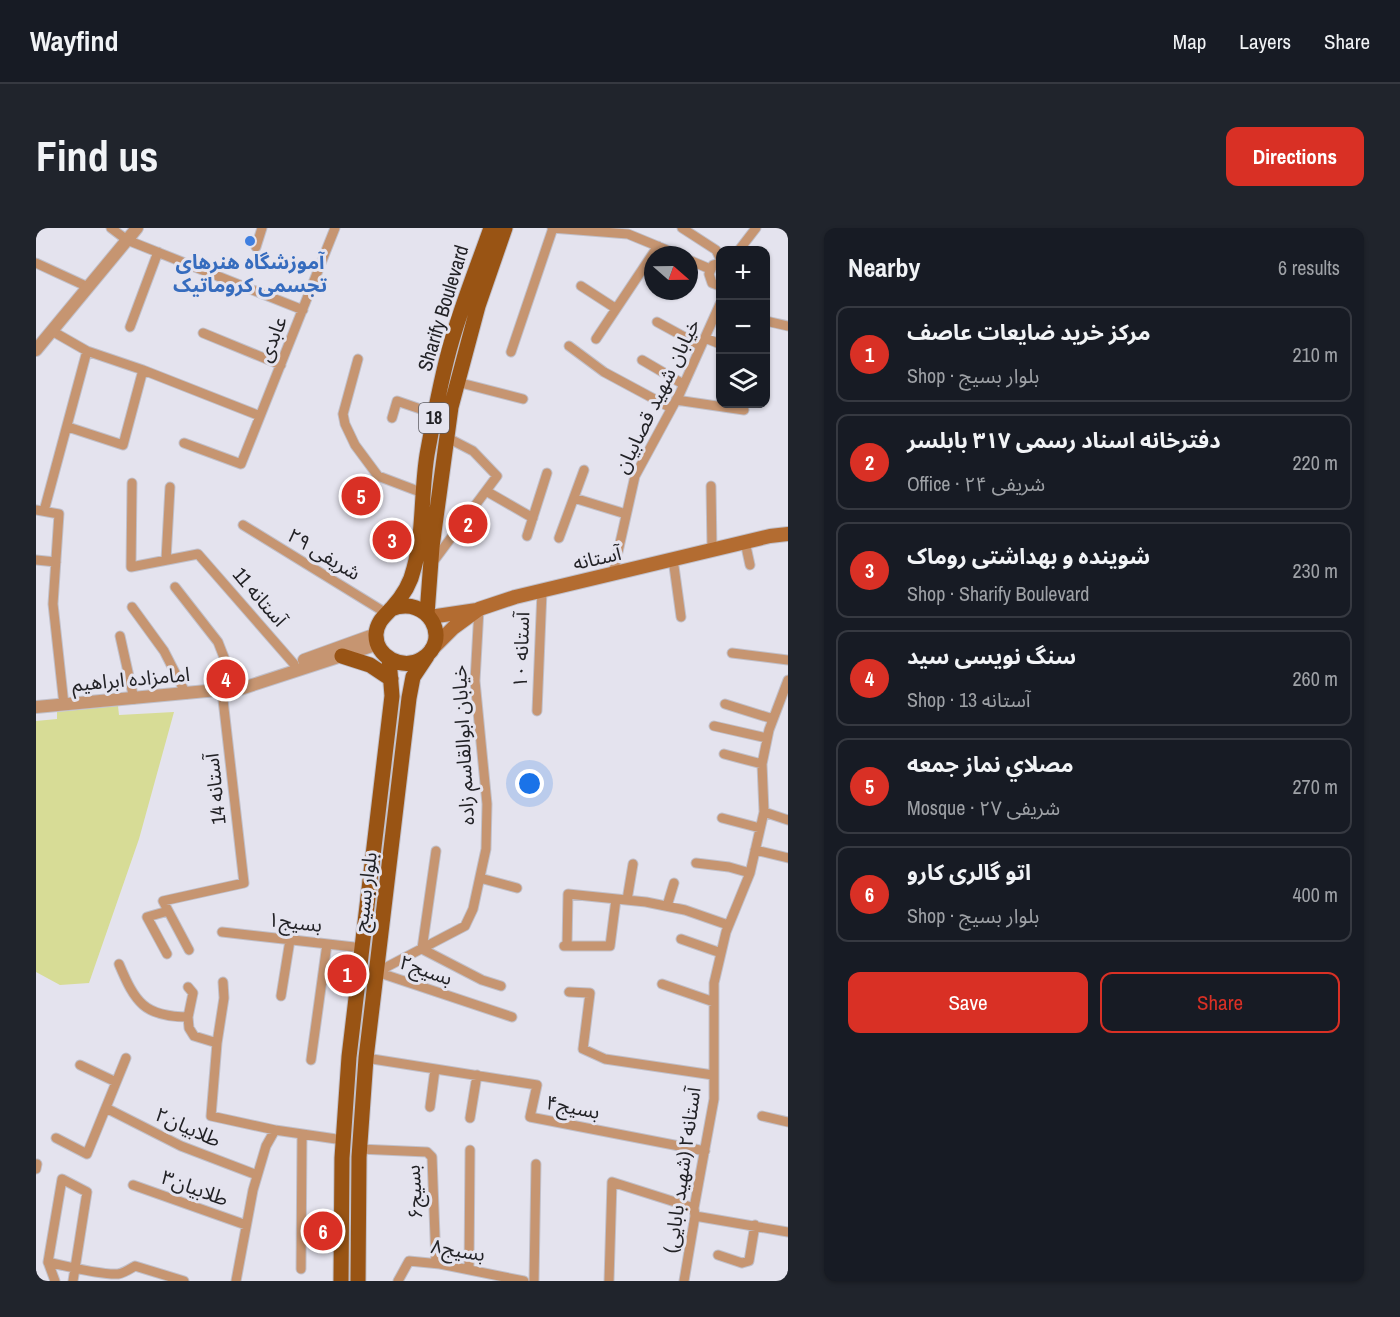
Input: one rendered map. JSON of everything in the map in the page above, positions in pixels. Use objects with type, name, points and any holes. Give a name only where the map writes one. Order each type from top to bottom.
[{"type":"main road","name":"Sharify Boulevard","points":[[389,611],[402,595],[413,573],[435,414],[452,340],[491,228]]},
{"type":"main road","name":"Sharify Boulevard","points":[[429,616],[429,570],[446,437],[457,382],[478,306],[505,228]]},
{"type":"main road","name":"آستانه","points":[[428,653],[453,628],[479,609],[673,559],[788,534]]},
{"type":"main road","points":[[413,573],[414,580],[418,584],[423,583],[429,570]]},
{"type":"main road","points":[[389,611],[406,605],[421,609],[429,616],[479,609]]},
{"type":"main road","name":"18","points":[[377,639],[378,626],[389,611]]},
{"type":"main road","name":"18","points":[[428,653],[435,640],[435,628],[429,616]]},
{"type":"main road","points":[[377,639],[389,659],[404,664],[412,663],[428,653]]},
{"type":"main road","name":"بلوار بسیج","points":[[358,1281],[360,1149],[366,1058],[409,698],[413,676],[428,653]]},
{"type":"main road","points":[[342,656],[370,665],[391,679]]},
{"type":"main road","name":"بلوار بسیج","points":[[341,1281],[343,1140],[349,1057],[392,696],[389,659]]},
{"type":"street","points":[[111,228],[127,240],[303,310]]},
{"type":"street","points":[[36,350],[137,228]]},
{"type":"street","points":[[256,247],[262,228]]},
{"type":"street","name":"عابدی","points":[[184,443],[241,464],[335,228]]},
{"type":"street","points":[[511,352],[552,228],[628,234],[658,246]]},
{"type":"street","points":[[682,228],[716,250]]},
{"type":"street","points":[[743,246],[756,228]]},
{"type":"street","points":[[130,327],[158,252]]},
{"type":"street","points":[[36,263],[88,287]]},
{"type":"street","points":[[698,264],[710,269]]},
{"type":"street","points":[[716,264],[710,269],[710,279],[716,284]]},
{"type":"street","points":[[596,339],[644,266]]},
{"type":"street","points":[[581,286],[615,308]]},
{"type":"street","name":"خیابان شهید قصابیان","points":[[613,574],[635,476],[674,404],[716,316]]},
{"type":"street","points":[[657,322],[703,342],[716,344]]},
{"type":"street","points":[[770,322],[788,326]]},
{"type":"street","points":[[52,331],[87,351],[260,416]]},
{"type":"street","points":[[203,333],[281,365]]},
{"type":"street","points":[[569,346],[604,372],[674,404],[744,410]]},
{"type":"street","points":[[64,705],[53,604],[59,514],[40,511],[68,426],[87,351]]},
{"type":"street","points":[[358,359],[343,414],[355,445],[378,476],[423,493]]},
{"type":"street","points":[[642,360],[683,384]]},
{"type":"street","points":[[68,426],[123,446],[142,370]]},
{"type":"street","points":[[457,382],[523,399]]},
{"type":"street","points":[[392,418],[397,401],[435,414]]},
{"type":"street","points":[[429,570],[497,476],[473,451],[446,437]]},
{"type":"street","points":[[559,538],[584,470]]},
{"type":"street","points":[[527,536],[547,473]]},
{"type":"street","points":[[132,483],[131,567],[166,560],[170,488]]},
{"type":"street","points":[[711,486],[712,550]]},
{"type":"street","points":[[486,491],[533,518]]},
{"type":"street","points":[[574,498],[626,514]]},
{"type":"street","name":"شریفی ۲۹","points":[[243,525],[389,611]]},
{"type":"street","points":[[745,542],[750,565]]},
{"type":"street","name":"آستانه 11","points":[[166,560],[198,554],[294,664]]},
{"type":"street","points":[[673,559],[681,617]]},
{"type":"street","points":[[36,560],[56,562]]},
{"type":"street","name":"آستانه 14","points":[[168,911],[163,901],[244,883],[228,687],[218,642],[175,587]]},
{"type":"street","name":"آستانه ۱۰","points":[[537,711],[542,591]]},
{"type":"street","points":[[132,607],[164,651],[186,694]]},
{"type":"street","name":"خیابان ابوالقاسم زاده","points":[[422,949],[465,926],[473,909],[486,849],[487,804],[475,681],[479,609]]},
{"type":"street","points":[[120,636],[134,699]]},
{"type":"street","name":"امامزاده ابراهیم","points":[[36,707],[186,694],[228,687],[377,639]]},
{"type":"street","name":"امامزاده ابراهیم","points":[[228,687],[234,691],[342,656],[377,639]]},
{"type":"street","points":[[732,652],[788,660]]},
{"type":"street","name":"آستانه۲ (شهید بابایی)","points":[[684,1281],[714,1099],[714,983],[728,925],[750,873],[764,812],[762,764],[767,738],[788,680]]},
{"type":"street","points":[[725,704],[773,718]]},
{"type":"street","points":[[714,726],[767,738]]},
{"type":"street","points":[[724,753],[762,764]]},
{"type":"street","points":[[764,812],[788,820]]},
{"type":"street","points":[[722,818],[760,828]]},
{"type":"street","points":[[755,850],[788,858]]},
{"type":"street","points":[[436,851],[422,949],[472,975],[501,986]]},
{"type":"street","points":[[696,863],[729,867],[750,873]]},
{"type":"street","points":[[627,900],[633,864]]},
{"type":"street","points":[[480,878],[517,888]]},
{"type":"street","points":[[667,906],[674,883]]},
{"type":"street","points":[[616,899],[610,946],[565,946],[568,894],[627,900],[667,906],[728,925]]},
{"type":"street","points":[[167,954],[147,917],[168,911],[189,950]]},
{"type":"street","name":"بسیج۱","points":[[222,933],[363,948]]},
{"type":"street","points":[[681,939],[721,953]]},
{"type":"street","points":[[281,996],[290,940]]},
{"type":"street","points":[[311,1060],[327,944]]},
{"type":"street","name":"بسیج۲","points":[[377,972],[422,949]]},
{"type":"street","points":[[119,964],[131,993],[152,1011],[170,1017],[188,1017]]},
{"type":"street","name":"بسیج۲","points":[[377,972],[512,1017]]},
{"type":"street","points":[[223,982],[224,999],[217,1043],[211,1116],[275,1130],[343,1140]]},
{"type":"street","points":[[662,984],[714,1002]]},
{"type":"street","points":[[188,987],[193,993],[188,1017],[189,1028],[194,1036],[217,1043]]},
{"type":"street","points":[[570,992],[590,993],[583,1049],[605,1059],[713,1075]]},
{"type":"street","points":[[56,1138],[87,1154],[126,1058]]},
{"type":"street","name":"بسیج۴","points":[[366,1058],[537,1085],[530,1117],[705,1151]]},
{"type":"street","points":[[80,1065],[116,1082]]},
{"type":"street","points":[[430,1107],[435,1069]]},
{"type":"street","points":[[470,1118],[477,1076]]},
{"type":"street","name":"طلابیان۲","points":[[106,1108],[181,1146],[257,1175]]},
{"type":"street","points":[[762,1116],[788,1122]]},
{"type":"street","points":[[236,1281],[257,1175],[266,1146],[275,1130]]},
{"type":"street","points":[[301,1269],[302,1134]]},
{"type":"street","name":"بسیج۶","points":[[360,1149],[427,1152],[432,1156],[435,1263]]},
{"type":"street","points":[[470,1150],[470,1269]]},
{"type":"street","points":[[534,1281],[536,1164]]},
{"type":"street","points":[[55,1281],[52,1263],[62,1179],[87,1192],[73,1281]]},
{"type":"street","points":[[609,1281],[612,1182],[695,1212],[788,1232]]},
{"type":"street","name":"طلابیان۳","points":[[133,1185],[246,1225]]},
{"type":"street","points":[[718,1255],[742,1263],[749,1261],[755,1225]]},
{"type":"street","name":"بسیج۸","points":[[398,1281],[409,1261],[470,1269],[486,1277],[524,1281]]},
{"type":"street","points":[[52,1263],[120,1274],[135,1266],[183,1281]]},
{"type":"green space","points":[[118,706],[119,715],[174,712],[139,839],[89,983],[60,985],[36,972],[36,721],[57,719],[57,712]]},
{"type":"place","name":"آموزشگاه هنرهای تجسمی کروماتیک","points":[[250,241]]},
{"type":"place","name":"مصلاي نماز جمعه","points":[[361,496]]},
{"type":"place","name":"دفترخانه اسناد رسمی ۳۱۷ بابلسر","points":[[468,524]]},
{"type":"place","name":"شوینده و بهداشتی روماک","points":[[392,540]]},
{"type":"place","name":"سنگ نویسی سید","points":[[226,679]]},
{"type":"place","name":"مرکز خرید ضایعات عاصف","points":[[347,974]]},
{"type":"place","name":"اتو گالری کارو","points":[[323,1231]]}]
